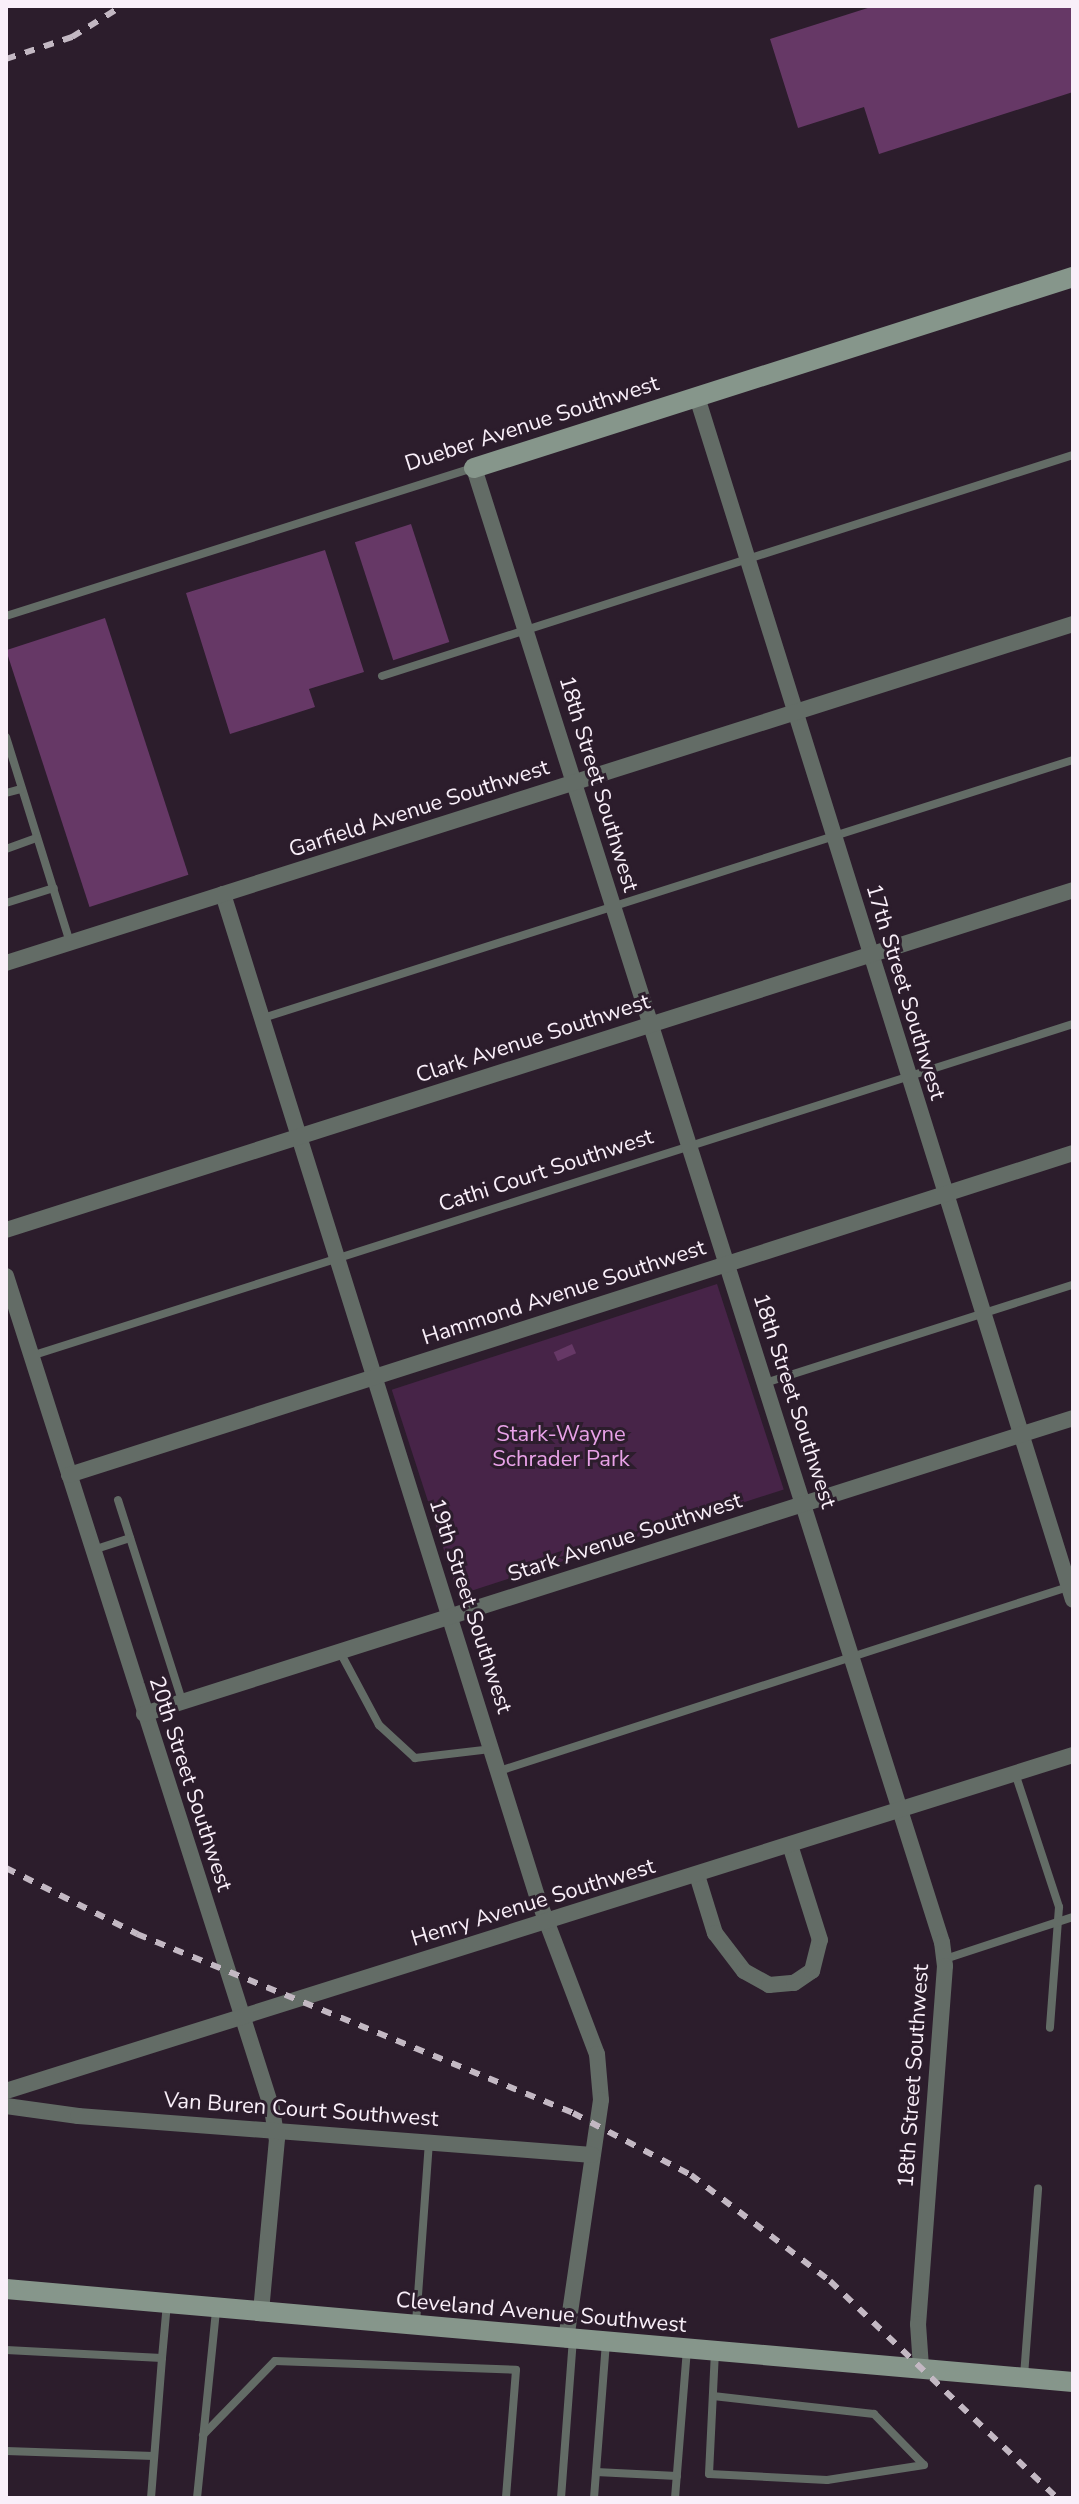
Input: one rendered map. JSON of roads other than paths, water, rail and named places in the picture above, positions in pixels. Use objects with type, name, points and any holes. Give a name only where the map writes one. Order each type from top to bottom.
[{"type":"main road","name":"Dueber Avenue Southwest","points":[[474,468],[1073,277]]},
{"type":"main road","name":"Cleveland Avenue Southwest","points":[[6,2289],[1073,2382]]},
{"type":"street","name":"17th Street Southwest","points":[[697,397],[944,1196],[1072,1591]]},
{"type":"street","name":"18th Street Southwest","points":[[474,468],[804,1504],[945,1959],[918,2324],[921,2367]]},
{"type":"street","name":"Garfield Avenue Southwest","points":[[6,963],[1073,624]]},
{"type":"street","name":"Clark Avenue Southwest","points":[[6,1230],[1073,890]]},
{"type":"street","name":"19th Street Southwest","points":[[223,894],[546,1923],[600,2066],[593,2155],[570,2339]]},
{"type":"street","name":"Hammond Avenue Southwest","points":[[69,1475],[1073,1153]]},
{"type":"street","name":"20th Street Southwest","points":[[6,1276],[277,2130],[261,2313]]},
{"type":"street","name":"Stark Avenue Southwest","points":[[144,1714],[1073,1418]]},
{"type":"street","name":"Henry Avenue Southwest","points":[[6,2091],[1073,1755]]},
{"type":"street","points":[[697,1875],[715,1933],[744,1971],[761,1983],[794,1983],[812,1971],[820,1940],[790,1845]]},
{"type":"street","name":"Van Buren Court Southwest","points":[[6,2106],[593,2155]]},
{"type":"lane","points":[[382,676],[1073,455]]},
{"type":"lane","name":"Dueber Avenue Southwest","points":[[6,616],[474,468]]},
{"type":"lane","points":[[6,737],[70,943]]},
{"type":"lane","points":[[263,1018],[1073,760]]},
{"type":"lane","points":[[6,793],[21,789]]},
{"type":"lane","points":[[6,849],[37,838]]},
{"type":"lane","points":[[6,903],[54,888]]},
{"type":"lane","name":"Cathi Court Southwest","points":[[31,1356],[1073,1024]]},
{"type":"lane","points":[[765,1383],[1073,1285]]},
{"type":"lane","points":[[118,1500],[183,1702]]},
{"type":"lane","points":[[92,1550],[130,1538]]},
{"type":"lane","points":[[499,1771],[852,1657],[1072,1591]]},
{"type":"lane","points":[[340,1652],[379,1725],[415,1758],[492,1749]]},
{"type":"lane","points":[[1015,1773],[1059,1907],[1050,2028]]},
{"type":"lane","points":[[945,1959],[1073,1917]]},
{"type":"lane","points":[[416,2326],[429,2141]]},
{"type":"lane","points":[[1024,2376],[1038,2189]]},
{"type":"lane","points":[[151,2498],[167,2303]]},
{"type":"lane","points":[[197,2498],[216,2309]]},
{"type":"lane","points":[[561,2498],[570,2339]]},
{"type":"lane","points":[[594,2498],[606,2342]]},
{"type":"lane","points":[[675,2498],[687,2349]]},
{"type":"lane","points":[[6,2350],[162,2358]]},
{"type":"lane","points":[[713,2396],[874,2414],[924,2465],[827,2480],[709,2474],[715,2351]]},
{"type":"lane","points":[[203,2435],[275,2361],[516,2370],[506,2498]]},
{"type":"lane","points":[[6,2451],[154,2456]]},
{"type":"lane","points":[[596,2472],[677,2476]]},
{"type":"railway","points":[[6,59],[72,37],[122,6]]},
{"type":"railway","points":[[6,1868],[137,1934],[573,2113],[691,2175],[830,2281],[1057,2498]]},
{"type":"park label","name":"Stark-Wayne Schrader Park","points":[[561,1446]]}]
